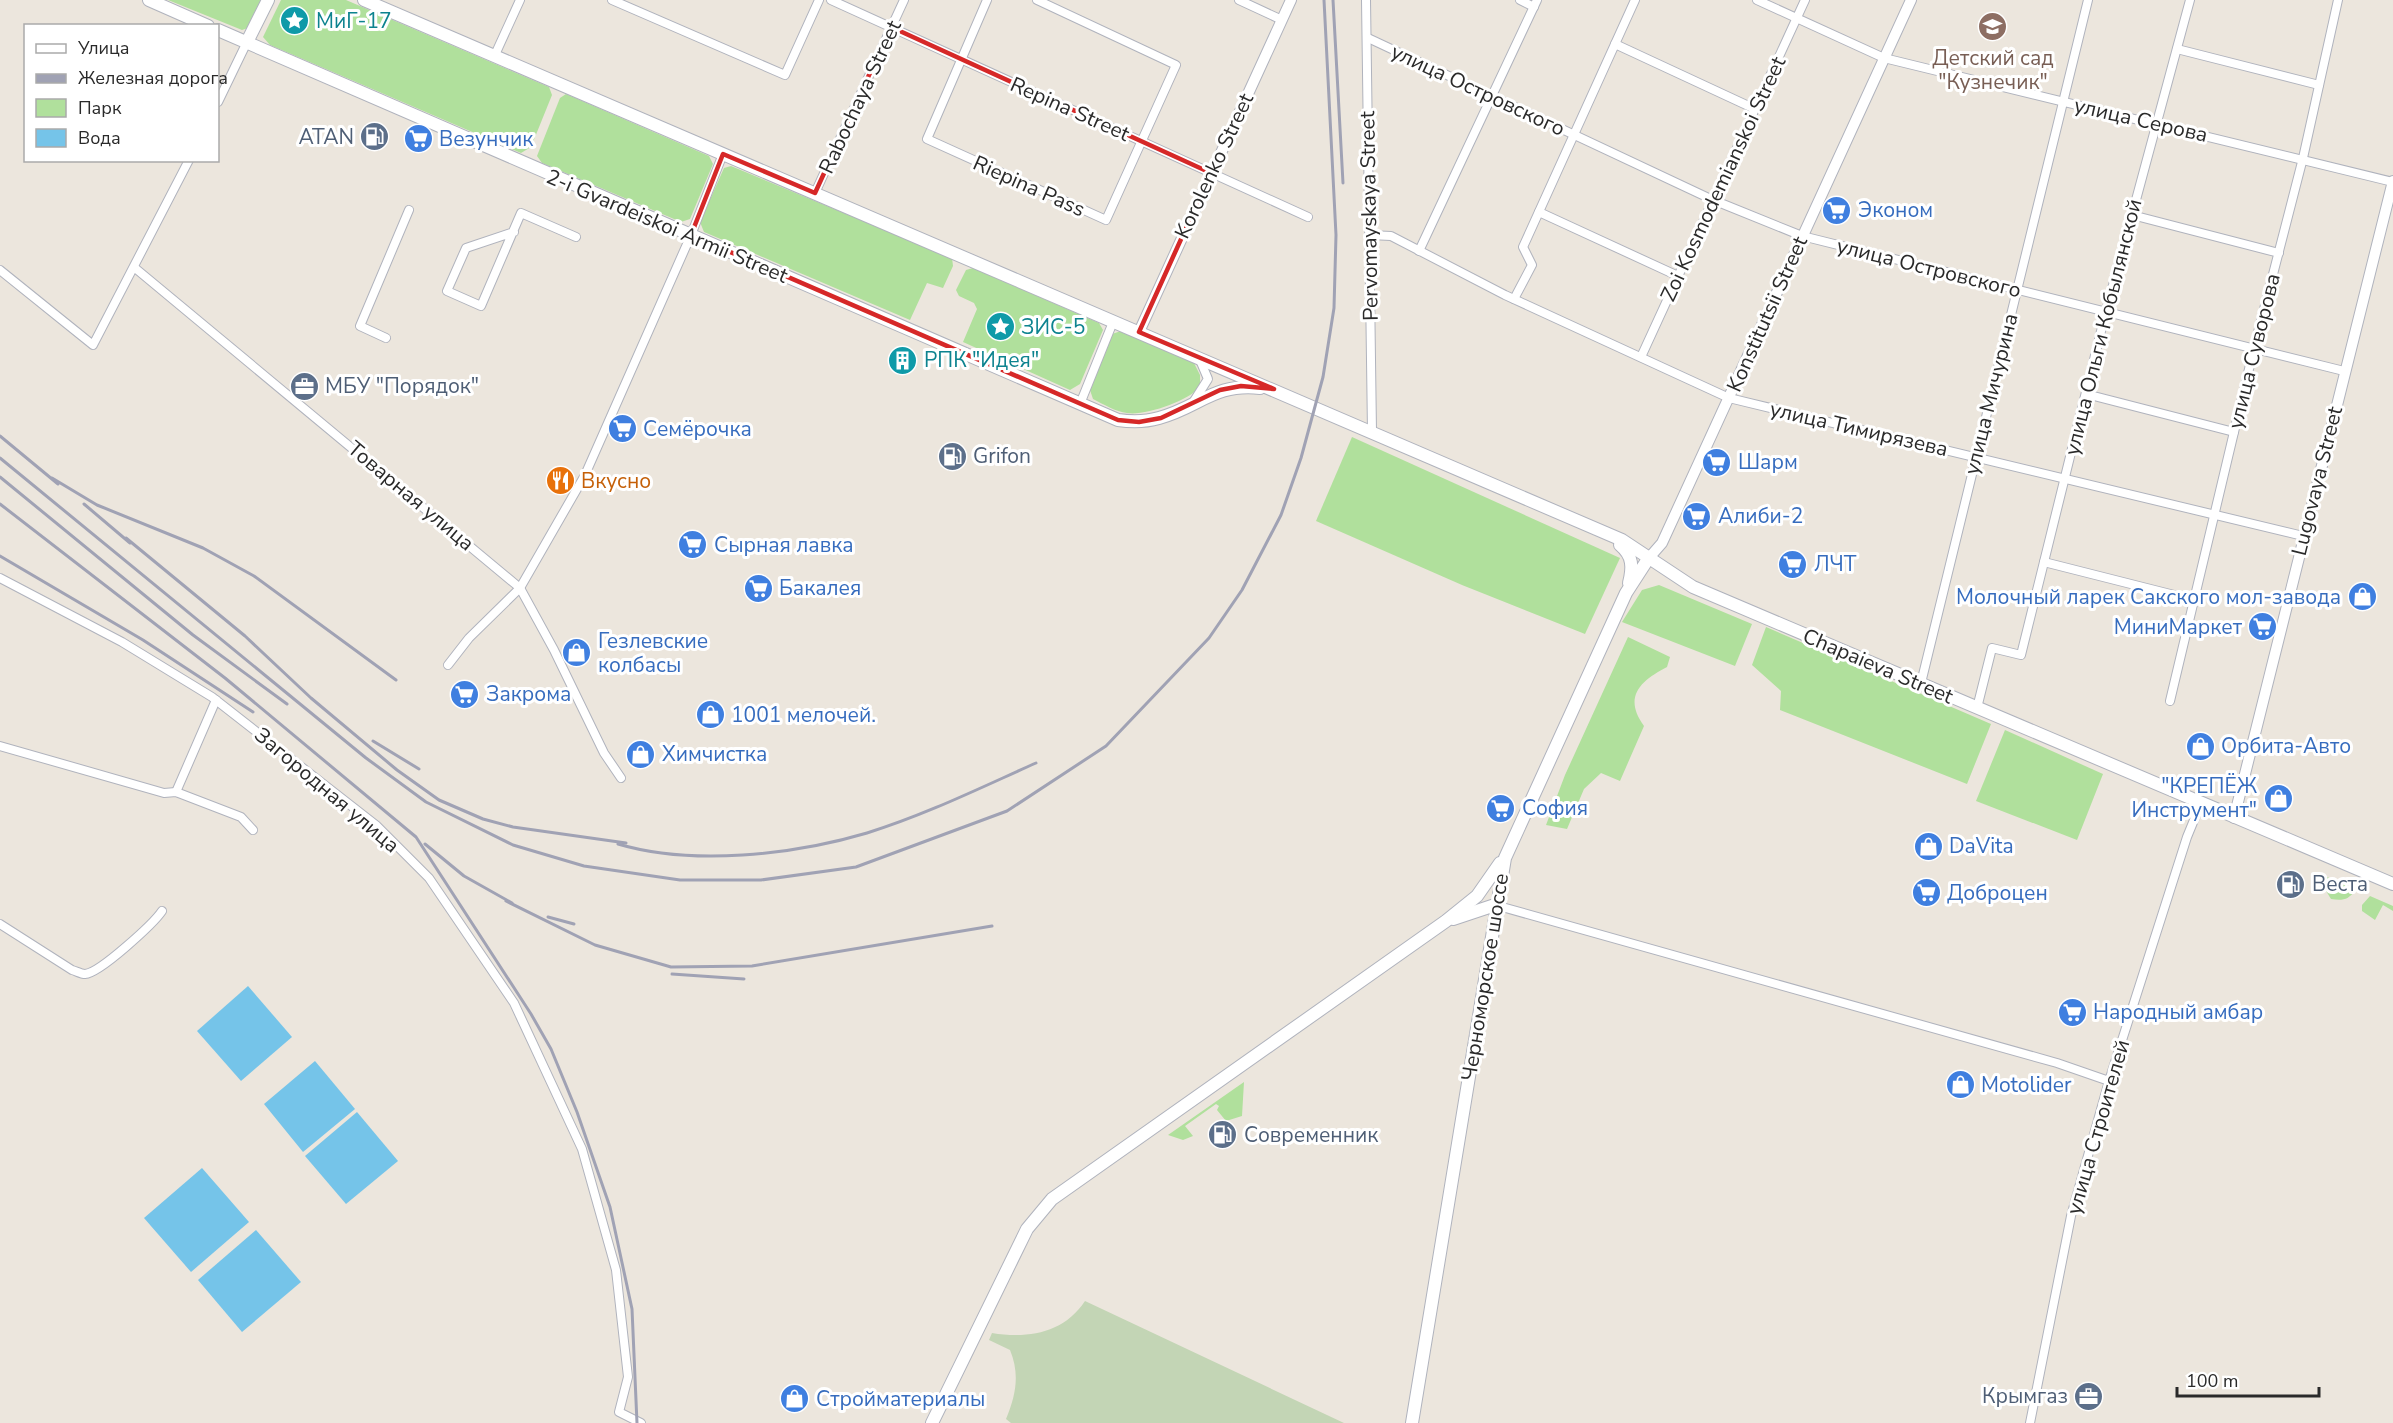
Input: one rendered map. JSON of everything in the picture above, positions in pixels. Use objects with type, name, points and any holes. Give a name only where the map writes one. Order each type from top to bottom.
[{"type":"main road","points":[[149,0],[203,24]]},
{"type":"main road","points":[[247,42],[268,0]]},
{"type":"main road","points":[[364,0],[1200,358]]},
{"type":"main road","name":"2-i Gvardeiskoi Armii Street","points":[[219,30],[1118,420],[1139,422],[1161,418],[1192,403]]},
{"type":"main road","name":"Chapaieva Street","points":[[1200,358],[1622,540],[1693,587],[2393,884]]},
{"type":"main road","points":[[1192,403],[1220,390],[1241,386],[1274,389]]},
{"type":"main road","points":[[1582,523],[1628,553],[1632,571],[1626,593]]},
{"type":"main road","name":"Черноморское шоссе","points":[[1412,1423],[1504,858],[1626,593],[1648,559]]},
{"type":"main road","points":[[932,1423],[1027,1228],[1052,1199],[1446,921],[1477,896],[1504,858]]},
{"type":"main road","points":[[1446,921],[1496,905]]},
{"type":"street","points":[[494,57],[520,0]]},
{"type":"street","points":[[612,0],[785,75],[819,0]]},
{"type":"street","name":"Repina Street","points":[[831,0],[1308,217]]},
{"type":"street","name":"Rabochaya Street","points":[[815,194],[904,0]]},
{"type":"street","name":"Riepina Pass","points":[[987,0],[927,139],[1106,220],[1176,64],[1037,0]]},
{"type":"street","points":[[1239,0],[1282,20]]},
{"type":"street","name":"Korolenko Street","points":[[1139,332],[1291,0]]},
{"type":"street","name":"Pervomayskaya Street","points":[[1366,0],[1372,432]]},
{"type":"street","points":[[1419,251],[1535,3],[1520,0]]},
{"type":"street","points":[[1515,299],[1532,265],[1523,247],[1635,0]]},
{"type":"street","name":"улица Серова","points":[[1757,0],[1884,58],[2393,181]]},
{"type":"street","name":"Zoi Kosmodemianskoi Street","points":[[1641,357],[1805,0]]},
{"type":"street","name":"Konstitutsii Street","points":[[1648,559],[1662,543],[1911,0]]},
{"type":"street","name":"улица Мичурина","points":[[1921,683],[2088,0]]},
{"type":"street","name":"улица Ольги Кобылянской","points":[[1977,708],[1992,648],[2021,655],[2106,311],[2190,0]]},
{"type":"street","name":"улица Суворова","points":[[2170,701],[2254,348],[2303,158],[2338,0]]},
{"type":"street","name":"улица Островского","points":[[1368,38],[1713,200],[1802,236],[2344,371]]},
{"type":"street","points":[[219,100],[247,42]]},
{"type":"street","points":[[1616,44],[1755,109]]},
{"type":"street","points":[[2177,48],[2319,85]]},
{"type":"street","points":[[448,665],[469,638],[520,588],[585,475],[691,235],[723,154]]},
{"type":"street","points":[[0,270],[93,345],[188,162]]},
{"type":"street","name":"Lugovaya Street","points":[[2234,818],[2302,536],[2393,181]]},
{"type":"street","points":[[386,338],[360,326],[409,210]]},
{"type":"street","points":[[1539,212],[1678,276]]},
{"type":"street","points":[[514,232],[466,248],[447,291],[481,306],[514,232],[521,213],[576,237]]},
{"type":"street","points":[[2132,215],[2278,253]]},
{"type":"street","name":"улица Тимирязева","points":[[1370,235],[1391,236],[1515,299],[1729,398],[2065,477],[2302,536]]},
{"type":"street","name":"Товарная улица","points":[[135,268],[520,588],[554,650],[604,753],[621,778]]},
{"type":"street","points":[[1080,404],[1113,322]]},
{"type":"street","points":[[1192,403],[1208,379],[1200,358]]},
{"type":"street","points":[[2085,394],[2234,432]]},
{"type":"street","points":[[2044,562],[2194,600]]},
{"type":"street","name":"Загородная улица","points":[[0,578],[122,642],[216,700],[374,824],[429,878],[514,1003],[582,1149],[616,1270],[628,1377],[619,1412],[640,1423]]},
{"type":"street","points":[[176,792],[216,700]]},
{"type":"street","points":[[0,746],[164,793],[176,792],[241,817],[253,830]]},
{"type":"street","name":"улица Строителей","points":[[2030,1423],[2071,1216],[2109,1081],[2200,803]]},
{"type":"street","points":[[1496,905],[2057,1063],[2109,1081]]},
{"type":"street","points":[[0,924],[72,970],[84,974],[93,972],[122,949],[157,919],[162,910]]},
{"type":"highlighted area","points":[[891,27],[1211,173],[1139,332],[1274,389],[1241,386],[1220,390],[1161,418],[1139,422],[1118,420],[691,235],[723,154],[815,193]]},
{"type":"green space","points":[[168,0],[262,0],[248,28],[242,30]]},
{"type":"green space","points":[[281,0],[346,0],[549,87],[552,95],[531,147],[521,153],[270,45],[263,37]]},
{"type":"green space","points":[[566,94],[709,156],[713,164],[690,219],[681,222],[542,163],[537,156],[560,98]]},
{"type":"green space","points":[[731,166],[952,258],[953,266],[943,288],[927,283],[910,320],[704,232],[700,222],[724,168]]},
{"type":"green space","points":[[973,268],[1099,323],[1103,330],[1080,384],[1070,390],[963,342],[977,309],[974,303],[959,296],[956,290],[966,270]]},
{"type":"green space","points":[[1121,331],[1194,363],[1200,375],[1200,387],[1176,402],[1144,412],[1118,411],[1093,399],[1089,387],[1112,334]]},
{"type":"green space","points":[[1352,437],[1620,558],[1585,634],[1462,585],[1316,521]]},
{"type":"green space","points":[[1659,585],[1752,624],[1735,666],[1622,622],[1642,590]]},
{"type":"green space","points":[[1766,627],[1991,724],[1967,784],[1780,710],[1781,691],[1752,665]]},
{"type":"green space","points":[[1628,637],[1670,657],[1667,667],[1650,677],[1638,690],[1635,706],[1644,726],[1620,781],[1601,773],[1584,789],[1567,829],[1546,825],[1565,775]]},
{"type":"green space","points":[[2005,730],[2103,774],[2077,840],[1976,801]]},
{"type":"green space","points":[[2325,876],[2355,890],[2345,899],[2331,899],[2323,886]]},
{"type":"green space","points":[[2370,896],[2393,906],[2393,911],[2383,905],[2375,920],[2362,911],[2362,905]]},
{"type":"green space","points":[[1244,1082],[1242,1116],[1226,1121],[1217,1110],[1219,1106],[1216,1104],[1185,1126],[1193,1136],[1183,1140],[1168,1135]]},
{"type":"green space","points":[[1085,1301],[1344,1423],[1011,1423],[1006,1419],[1014,1393],[1015,1368],[1010,1350],[989,1340],[992,1333],[1032,1334],[1056,1327],[1076,1312]]},
{"type":"water","points":[[248,986],[292,1037],[241,1081],[197,1031]]},
{"type":"water","points":[[315,1061],[355,1109],[303,1152],[264,1104]]},
{"type":"water","points":[[357,1112],[398,1161],[346,1204],[305,1156]]},
{"type":"water","points":[[202,1168],[249,1222],[191,1272],[144,1218]]},
{"type":"water","points":[[256,1230],[301,1282],[242,1332],[198,1280]]},
{"type":"railway","points":[[0,458],[366,758],[426,802],[513,845],[584,866],[680,880],[761,880],[856,867],[1007,811],[1106,746],[1209,638],[1242,590],[1281,515],[1301,458],[1323,377],[1334,308],[1336,235],[1324,0]]},
{"type":"railway","points":[[1333,0],[1343,183]]},
{"type":"railway","points":[[0,436],[58,484]]},
{"type":"railway","points":[[0,477],[193,635],[287,704]]},
{"type":"railway","points":[[52,478],[97,505],[203,548],[254,576],[396,680]]},
{"type":"railway","points":[[0,504],[225,678],[416,837],[531,1014],[551,1049],[577,1112],[610,1207],[632,1309],[637,1423]]},
{"type":"railway","points":[[84,504],[130,543]]},
{"type":"railway","points":[[126,538],[245,636],[311,698],[397,770],[439,800],[483,819],[513,827],[626,843]]},
{"type":"railway","points":[[0,556],[143,640],[253,712]]},
{"type":"railway","points":[[373,741],[419,769]]},
{"type":"railway","points":[[618,844],[647,851],[710,856],[775,852],[838,841],[910,818],[1036,763]]},
{"type":"railway","points":[[425,844],[464,876],[512,903]]},
{"type":"railway","points":[[506,901],[595,945],[671,967],[752,966],[992,926]]},
{"type":"railway","points":[[548,917],[574,924]]},
{"type":"railway","points":[[672,974],[744,979]]},
{"type":"place","name":"МиГ-17","points":[[295,21]]},
{"type":"place","name":"Детский сад \"Кузнечик\"","points":[[1993,27]]},
{"type":"place","name":"ATAN","points":[[375,137]]},
{"type":"place","name":"Везунчик","points":[[418,139]]},
{"type":"place","name":"Эконом","points":[[1837,210]]},
{"type":"place","name":"ЗИС-5","points":[[1000,327]]},
{"type":"place","name":"РПК \"Идея\"","points":[[903,360]]},
{"type":"place","name":"МБУ \"Порядок\"","points":[[304,386]]},
{"type":"place","name":"Семёрочка","points":[[622,429]]},
{"type":"place","name":"Grifon","points":[[952,456]]},
{"type":"place","name":"Шарм","points":[[1717,462]]},
{"type":"place","name":"Вкусно","points":[[560,481]]},
{"type":"place","name":"Алиби-2","points":[[1697,516]]},
{"type":"place","name":"Сырная лавка","points":[[693,545]]},
{"type":"place","name":"ЛЧТ","points":[[1793,564]]},
{"type":"place","name":"Бакалея","points":[[758,588]]},
{"type":"place","name":"Молочный ларек Сакского мол-завода","points":[[2362,597]]},
{"type":"place","name":"МиниМаркет","points":[[2263,627]]},
{"type":"place","name":"Гезлевские колбасы","points":[[577,653]]},
{"type":"place","name":"Закрома","points":[[465,694]]},
{"type":"place","name":"1001 мелочей.","points":[[710,715]]},
{"type":"place","name":"Орбита-Авто","points":[[2200,746]]},
{"type":"place","name":"Химчистка","points":[[641,754]]},
{"type":"place","name":"\"КРЕПЁЖ Инструмент\"","points":[[2278,798]]},
{"type":"place","name":"София","points":[[1501,808]]},
{"type":"place","name":"DaVita","points":[[1928,846]]},
{"type":"place","name":"Веста","points":[[2291,884]]},
{"type":"place","name":"Доброцен","points":[[1926,893]]},
{"type":"place","name":"Народный амбар","points":[[2072,1012]]},
{"type":"place","name":"Motolider","points":[[1960,1085]]},
{"type":"place","name":"Современник","points":[[1223,1135]]},
{"type":"place","name":"Крымгаз","points":[[2089,1396]]},
{"type":"place","name":"Стройматериалы","points":[[795,1399]]}]
